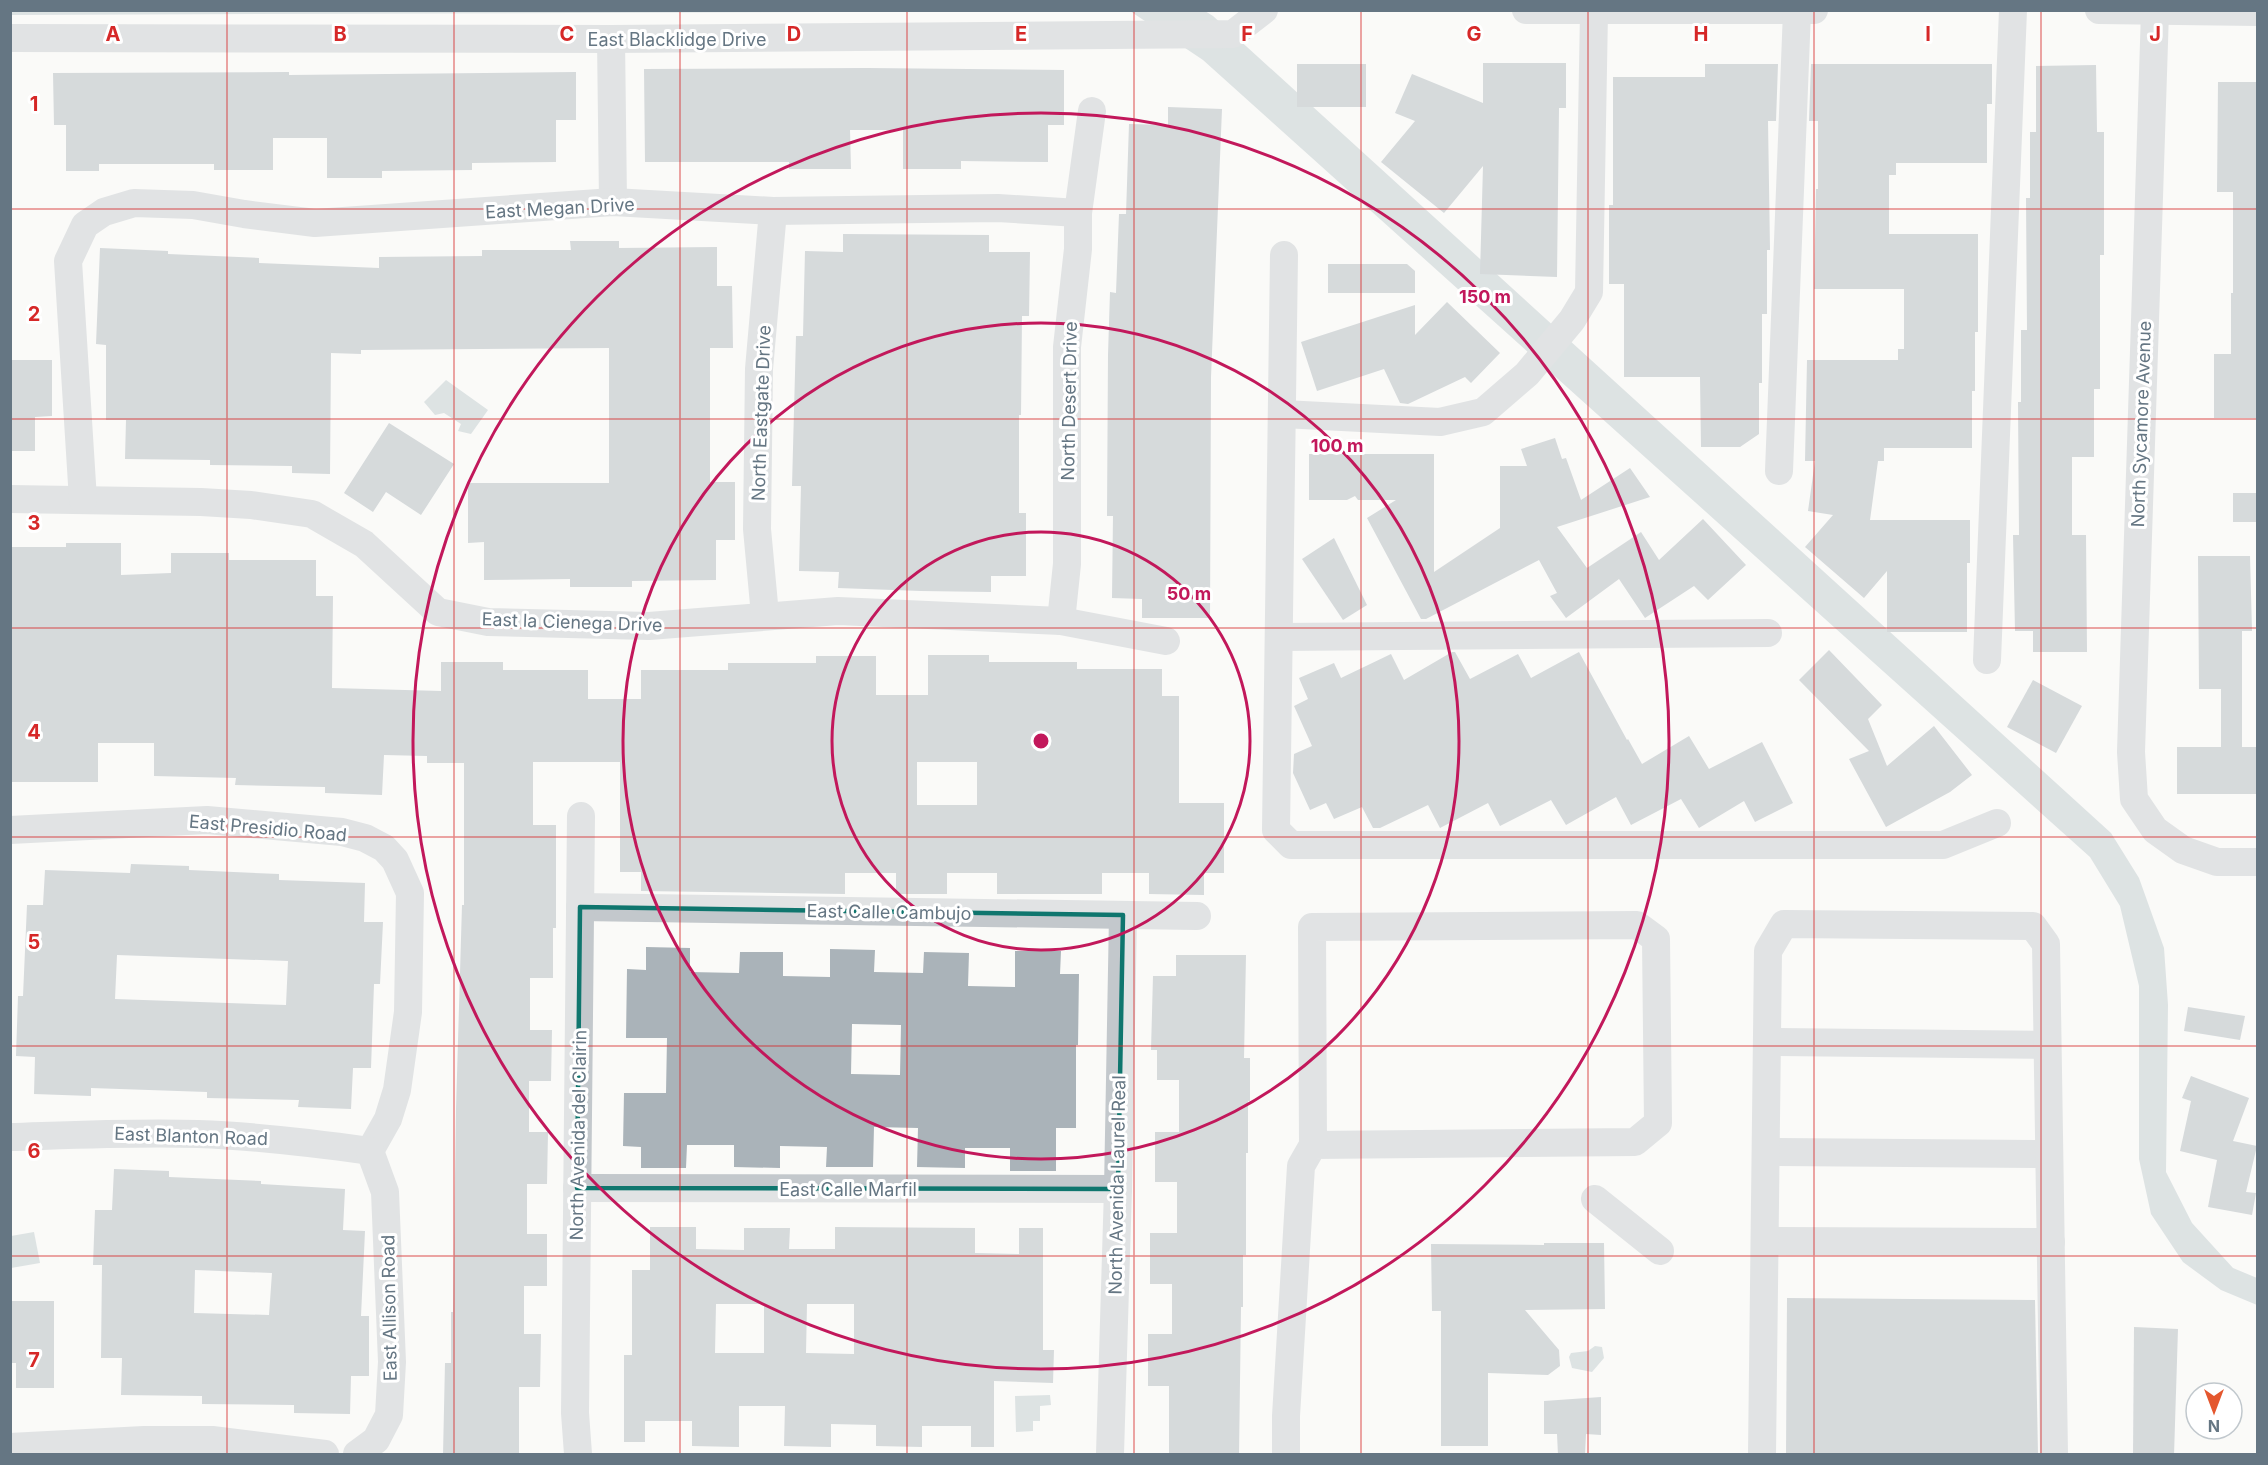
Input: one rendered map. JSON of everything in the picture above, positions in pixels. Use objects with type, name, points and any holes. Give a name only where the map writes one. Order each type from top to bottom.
[{"type":"street","name":"East Blacklidge Drive","points":[[10,38],[611,39],[1233,34],[1264,10]]},
{"type":"street","points":[[1526,10],[1594,12],[1814,10]]},
{"type":"street","points":[[1988,660],[2013,10]]},
{"type":"street","points":[[2099,10],[2258,12]]},
{"type":"street","points":[[1779,471],[1797,11]]},
{"type":"street","points":[[1284,414],[1440,422],[1483,412],[1527,374],[1572,320],[1589,292],[1594,12]]},
{"type":"street","name":"North Sycamore Avenue","points":[[2155,12],[2131,752],[2134,799],[2155,830],[2183,850],[2217,862],[2258,862]]},
{"type":"street","points":[[611,39],[613,202]]},
{"type":"street","name":"North Desert Drive","points":[[1061,621],[1068,564],[1067,347],[1078,249],[1078,213],[1092,111]]},
{"type":"street","name":"East Megan Drive","points":[[83,500],[68,261],[85,225],[104,212],[134,203],[193,205],[315,223],[613,202],[773,211],[998,208],[1078,213]]},
{"type":"street","name":"North Eastgate Drive","points":[[765,615],[757,529],[759,369],[773,211]]},
{"type":"street","points":[[1284,255],[1284,414],[1276,830],[1291,845],[1942,845],[1997,823]]},
{"type":"street","name":"East la Cienega Drive","points":[[10,499],[201,502],[251,505],[312,514],[364,544],[438,612],[488,622],[649,626],[838,611],[1061,621],[1166,641]]},
{"type":"street","points":[[1280,637],[1768,633]]},
{"type":"street","name":"North Avenida del Clairin","points":[[578,1455],[575,1413],[581,816]]},
{"type":"street","name":"East Presidio Road","points":[[10,830],[207,820],[342,832],[365,838],[384,848],[395,860],[410,893],[408,1012],[397,1090],[388,1119],[370,1152]]},
{"type":"street","name":"East Calle Cambujo","points":[[580,907],[1197,916]]},
{"type":"street","name":"North Avenida Laurel Real","points":[[1110,1455],[1123,915]]},
{"type":"street","points":[[1762,1455],[1768,951],[1785,924],[2033,926],[2046,944],[2054,1455]]},
{"type":"street","points":[[1286,1455],[1286,1416],[1301,1166],[1313,1145],[1312,927],[1637,925],[1656,939],[1658,1123],[1635,1142],[1313,1145]]},
{"type":"street","points":[[1767,1042],[2047,1045]]},
{"type":"street","name":"East Blanton Road","points":[[10,1137],[115,1133],[199,1134],[302,1141],[370,1152]]},
{"type":"street","name":"East Allison Road","points":[[357,1455],[376,1440],[389,1415],[392,1362],[385,1192],[370,1152]]},
{"type":"street","points":[[1766,1152],[2049,1154]]},
{"type":"street","name":"East Calle Marfil","points":[[577,1188],[1118,1189]]},
{"type":"street","points":[[1595,1199],[1660,1251]]},
{"type":"street","points":[[1765,1241],[2051,1242]]},
{"type":"street","points":[[10,1447],[144,1440],[212,1440],[325,1455]]},
{"type":"highlighted area","points":[[580,907],[1123,915],[1118,1189],[577,1188]]},
{"type":"shaded area","points":[[11,10],[1081,10],[1081,11],[11,15]]},
{"type":"shaded area","points":[[1130,11],[1205,11],[1213,16],[2111,833],[2139,878],[2164,948],[2168,1005],[2166,1172],[2192,1223],[2233,1268],[2257,1278],[2257,1305],[2221,1290],[2183,1262],[2151,1214],[2139,1159],[2139,986],[2120,906],[2090,857],[1203,60]]},
{"type":"shaded area","points":[[446,380],[488,410],[471,434],[458,431],[461,424],[444,413],[435,415],[424,402]]},
{"type":"shaded area","points":[[34,1232],[40,1263],[11,1268],[11,1236]]},
{"type":"shaded area","points":[[1595,1346],[1602,1347],[1604,1358],[1592,1372],[1572,1368],[1569,1357],[1571,1353],[1588,1351]]},
{"type":"shaded area","points":[[1050,1395],[1051,1405],[1040,1406],[1040,1421],[1033,1421],[1033,1431],[1016,1432],[1015,1396]]},
{"type":"building","points":[[1483,63],[1566,63],[1566,108],[1559,108],[1557,277],[1480,274],[1483,166],[1444,213],[1381,162],[1415,121],[1395,113],[1412,74],[1483,103]]},
{"type":"building","points":[[1297,64],[1366,64],[1366,107],[1297,107]]},
{"type":"building","points":[[1705,64],[1778,64],[1776,121],[1768,121],[1770,250],[1767,250],[1767,314],[1762,314],[1759,434],[1740,447],[1701,447],[1700,377],[1624,377],[1624,284],[1609,284],[1609,205],[1613,205],[1613,77],[1705,77]]},
{"type":"building","points":[[1811,64],[1992,64],[1992,104],[1987,104],[1987,163],[1896,163],[1896,175],[1889,175],[1889,234],[1978,234],[1978,332],[1975,332],[1972,448],[1884,448],[1884,461],[1878,461],[1870,520],[1970,520],[1970,563],[1967,563],[1967,632],[1887,632],[1887,571],[1864,598],[1805,547],[1833,515],[1808,511],[1815,461],[1805,461],[1807,360],[1898,360],[1898,349],[1904,349],[1904,289],[1814,289],[1818,121],[1809,121]]},
{"type":"building","points":[[2096,65],[2097,132],[2104,132],[2104,255],[2100,255],[2100,389],[2094,389],[2094,457],[2072,457],[2072,535],[2086,535],[2087,652],[2033,652],[2033,631],[2015,631],[2013,535],[2019,535],[2018,402],[2021,402],[2021,330],[2027,330],[2026,198],[2030,198],[2030,132],[2036,132],[2036,66]]},
{"type":"building","points":[[644,69],[1064,70],[1064,125],[1048,125],[1048,162],[961,161],[961,169],[903,169],[903,130],[850,130],[851,169],[789,169],[789,162],[645,162]]},
{"type":"building","points":[[289,72],[289,75],[576,72],[576,120],[556,120],[556,162],[472,163],[472,170],[382,171],[382,178],[327,178],[327,138],[273,138],[273,170],[214,170],[214,164],[99,164],[99,171],[66,171],[66,125],[54,125],[53,73]]},
{"type":"building","points":[[2218,82],[2258,82],[2258,418],[2214,418],[2214,354],[2231,354],[2231,293],[2233,293],[2233,192],[2217,192]]},
{"type":"building","points":[[1168,107],[1222,109],[1211,377],[1210,618],[1142,618],[1142,599],[1112,598],[1113,516],[1107,516],[1110,292],[1116,293],[1119,214],[1126,214],[1129,124],[1168,125]]},
{"type":"building","points":[[843,234],[989,235],[989,252],[1030,252],[1029,316],[1022,316],[1021,415],[1019,415],[1019,513],[1026,513],[1026,576],[991,576],[991,592],[921,591],[838,588],[839,572],[799,571],[801,486],[792,486],[796,336],[803,336],[805,251],[843,252]]},
{"type":"building","points":[[570,241],[619,241],[619,248],[717,247],[717,286],[732,286],[733,348],[710,348],[710,482],[735,482],[735,540],[716,540],[716,580],[632,581],[632,587],[570,587],[570,579],[484,580],[484,542],[468,543],[468,483],[609,483],[609,348],[361,350],[361,354],[331,353],[330,474],[292,473],[292,466],[210,465],[210,460],[125,459],[126,420],[106,420],[106,345],[96,344],[100,248],[259,258],[259,263],[379,268],[379,257],[482,256],[482,250],[571,250]]},
{"type":"building","points":[[1328,264],[1407,264],[1415,271],[1415,293],[1328,293]]},
{"type":"building","points":[[1447,302],[1500,353],[1471,383],[1465,377],[1408,404],[1400,403],[1384,369],[1317,391],[1301,342],[1415,305],[1415,335]]},
{"type":"building","points":[[10,360],[52,360],[52,416],[35,417],[35,451],[10,451]]},
{"type":"building","points":[[389,423],[454,464],[421,515],[386,492],[373,512],[344,493]]},
{"type":"building","points":[[1555,438],[1562,459],[1566,458],[1581,500],[1630,468],[1650,497],[1557,527],[1587,568],[1641,532],[1659,560],[1703,519],[1746,565],[1708,600],[1694,586],[1645,618],[1619,579],[1566,618],[1550,596],[1557,593],[1539,560],[1426,619],[1421,619],[1367,518],[1396,500],[1358,500],[1355,496],[1347,500],[1309,500],[1309,454],[1434,454],[1434,572],[1500,528],[1500,466],[1527,466],[1521,449]]},
{"type":"building","points":[[2233,493],[2258,493],[2258,522],[2233,522]]},
{"type":"building","points":[[1334,538],[1367,605],[1343,620],[1302,559]]},
{"type":"building","points":[[66,543],[121,543],[121,575],[171,573],[171,553],[229,553],[229,560],[316,560],[316,596],[333,596],[332,688],[441,691],[441,662],[503,662],[503,670],[588,670],[588,699],[641,699],[641,670],[728,670],[728,663],[816,663],[816,656],[876,656],[876,695],[928,695],[928,655],[989,655],[989,662],[1077,662],[1077,669],[1162,669],[1162,696],[1179,696],[1179,803],[1224,803],[1224,873],[1204,873],[1204,895],[1149,894],[1149,873],[1102,873],[1102,894],[997,894],[997,873],[947,873],[947,894],[896,894],[896,873],[845,873],[845,894],[641,891],[641,872],[620,872],[620,762],[533,762],[533,825],[556,825],[556,928],[553,928],[553,978],[530,978],[530,1030],[552,1030],[551,1081],[529,1081],[529,1132],[548,1132],[547,1184],[527,1184],[527,1234],[547,1234],[547,1286],[524,1286],[524,1334],[541,1334],[540,1387],[519,1387],[519,1455],[443,1455],[445,1363],[451,1363],[451,1312],[453,1312],[456,1109],[462,905],[464,905],[464,763],[427,763],[427,756],[384,755],[382,795],[325,793],[325,787],[235,785],[236,778],[154,776],[154,743],[98,743],[98,782],[10,782],[10,547],[66,547]],"holes":[[[917,762],[977,762],[977,805],[917,805]]]},
{"type":"building","points":[[2198,556],[2250,556],[2252,631],[2242,631],[2242,747],[2258,747],[2258,794],[2177,794],[2177,747],[2221,747],[2221,689],[2199,689]]},
{"type":"building","points":[[1829,650],[1882,705],[1868,719],[1887,766],[1934,726],[1972,775],[1950,792],[1886,827],[1849,759],[1869,751],[1799,680]]},
{"type":"building","points":[[1455,652],[1470,679],[1518,654],[1531,678],[1579,652],[1642,764],[1689,736],[1709,769],[1762,742],[1793,803],[1755,822],[1744,801],[1699,828],[1681,799],[1631,825],[1616,797],[1566,825],[1551,800],[1500,826],[1488,803],[1440,828],[1428,805],[1380,828],[1373,828],[1362,807],[1334,819],[1326,803],[1310,810],[1293,773],[1294,754],[1312,746],[1294,706],[1308,699],[1299,678],[1334,663],[1341,678],[1391,654],[1404,680]]},
{"type":"building","points":[[2033,680],[2082,706],[2056,753],[2007,727]]},
{"type":"building","points":[[131,864],[189,866],[189,870],[279,874],[279,880],[365,883],[364,922],[383,922],[380,984],[374,984],[371,1068],[353,1068],[351,1109],[298,1107],[299,1100],[207,1098],[207,1092],[91,1088],[91,1096],[34,1094],[35,1057],[16,1056],[18,996],[23,996],[27,905],[43,905],[45,870],[130,873]],"holes":[[[117,955],[288,961],[286,1005],[115,999]]]},
{"type":"building","points":[[646,947],[690,948],[690,972],[739,973],[740,952],[783,952],[783,976],[830,977],[830,949],[875,950],[874,972],[923,973],[924,952],[969,953],[968,986],[1015,987],[1015,951],[1061,951],[1060,974],[1079,974],[1076,1128],[1056,1128],[1056,1171],[1010,1171],[1010,1148],[965,1148],[965,1168],[917,1167],[918,1128],[874,1127],[873,1167],[826,1167],[827,1147],[780,1146],[780,1168],[734,1167],[734,1145],[687,1145],[686,1168],[641,1168],[641,1147],[623,1146],[624,1093],[666,1093],[667,1038],[626,1038],[627,969],[646,970]],"holes":[[[852,1024],[901,1025],[900,1075],[851,1074]]]},
{"type":"building","points":[[1176,955],[1246,955],[1244,1058],[1250,1058],[1250,1101],[1248,1101],[1248,1153],[1246,1153],[1246,1255],[1243,1255],[1243,1307],[1241,1307],[1239,1455],[1169,1455],[1169,1386],[1148,1386],[1148,1334],[1172,1334],[1172,1284],[1150,1284],[1150,1233],[1177,1233],[1177,1182],[1155,1182],[1155,1132],[1179,1132],[1179,1080],[1157,1080],[1157,1050],[1151,1050],[1153,976],[1176,976]]},
{"type":"building","points":[[2188,1007],[2245,1016],[2240,1040],[2184,1031]]},
{"type":"building","points":[[2191,1076],[2249,1098],[2233,1141],[2257,1146],[2246,1192],[2256,1193],[2252,1215],[2208,1207],[2217,1160],[2180,1151],[2191,1101],[2182,1098]]},
{"type":"building","points":[[114,1169],[169,1171],[169,1177],[261,1181],[261,1184],[345,1189],[343,1230],[365,1231],[361,1316],[369,1316],[369,1376],[351,1376],[350,1414],[294,1413],[294,1405],[202,1404],[202,1396],[121,1395],[122,1358],[101,1358],[102,1265],[93,1265],[95,1210],[112,1210]],"holes":[[[195,1270],[272,1273],[269,1315],[194,1313]]]},
{"type":"building","points":[[650,1227],[696,1227],[696,1249],[744,1250],[744,1228],[790,1228],[789,1249],[835,1249],[835,1227],[975,1228],[975,1253],[1019,1254],[1019,1228],[1043,1228],[1043,1350],[1054,1350],[1053,1383],[994,1381],[994,1447],[971,1447],[971,1426],[922,1426],[922,1447],[876,1446],[876,1425],[831,1424],[831,1447],[784,1446],[785,1406],[739,1406],[739,1447],[692,1446],[692,1421],[645,1421],[645,1442],[624,1442],[624,1355],[632,1355],[632,1270],[650,1270]],"holes":[[[716,1304],[764,1304],[764,1353],[715,1353]],[[807,1304],[854,1304],[854,1354],[806,1353]]]},
{"type":"building","points":[[1544,1243],[1604,1243],[1605,1309],[1525,1310],[1559,1350],[1560,1366],[1548,1375],[1488,1373],[1488,1446],[1441,1446],[1441,1311],[1432,1311],[1431,1244],[1544,1245]]},
{"type":"building","points":[[1787,1298],[2035,1300],[2038,1455],[1786,1455]]},
{"type":"building","points":[[10,1301],[54,1301],[54,1388],[16,1388],[16,1363],[10,1363]]},
{"type":"building","points":[[2134,1327],[2178,1329],[2174,1455],[2133,1455]]},
{"type":"building","points":[[1601,1397],[1601,1435],[1586,1434],[1585,1455],[1558,1455],[1557,1434],[1544,1434],[1544,1401]]}]
